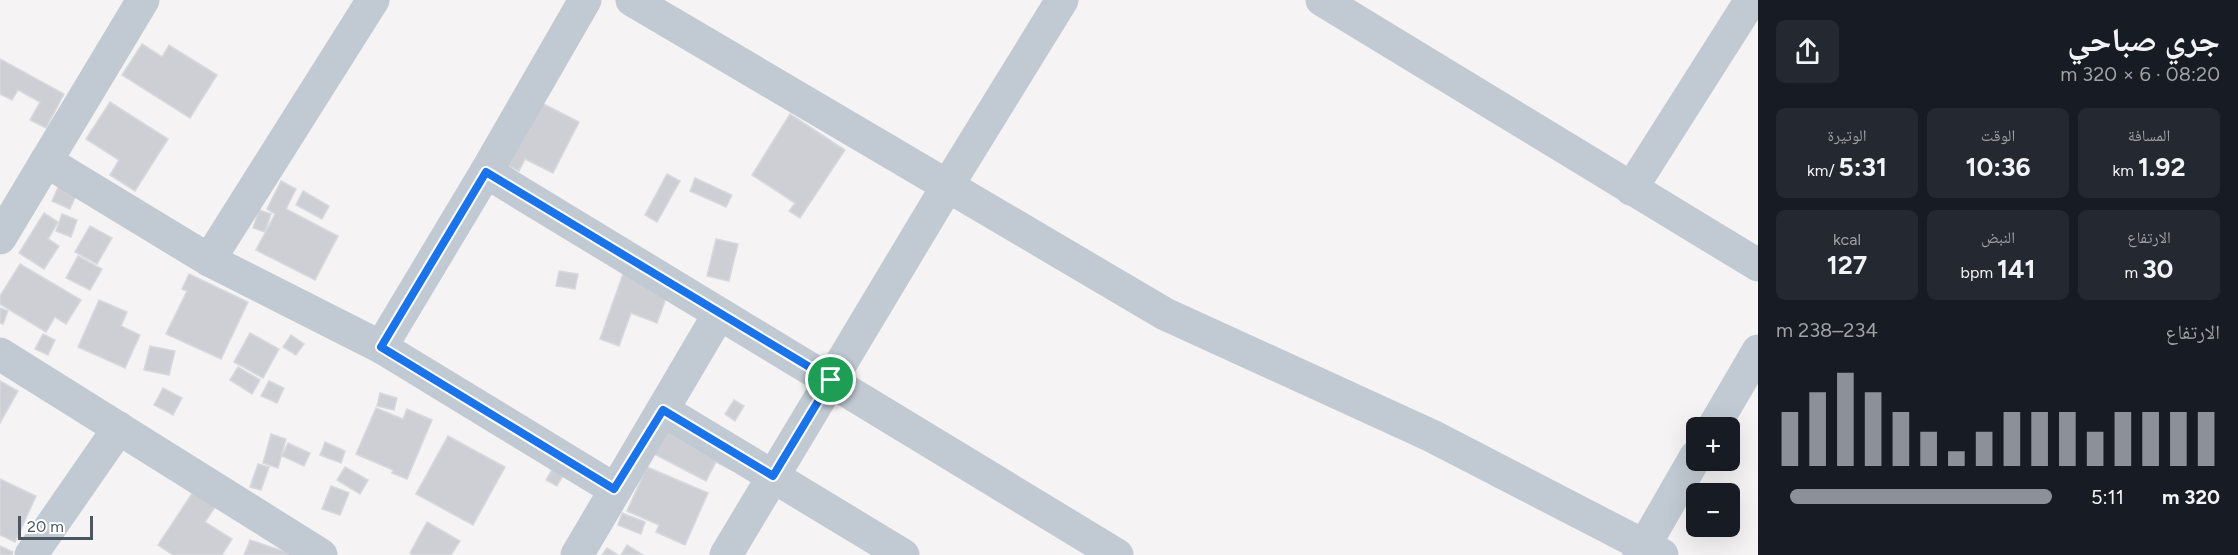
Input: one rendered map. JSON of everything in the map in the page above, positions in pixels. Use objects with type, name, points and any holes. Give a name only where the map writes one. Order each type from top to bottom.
[{"type":"street","points":[[0,238],[143,0]]},
{"type":"street","points":[[209,261],[373,0]]},
{"type":"street","points":[[381,347],[486,172],[585,0]]},
{"type":"street","points":[[632,0],[948,184],[1165,314],[1432,436],[1648,552],[1688,471]]},
{"type":"street","points":[[726,555],[948,184],[1062,0]]},
{"type":"street","points":[[1322,0],[1758,265]]},
{"type":"street","points":[[1631,189],[1751,0]]},
{"type":"street","points":[[46,161],[209,261],[381,347],[614,489]]},
{"type":"street","points":[[486,172],[831,380],[1084,546],[1117,555]]},
{"type":"street","points":[[577,555],[719,314]]},
{"type":"street","points":[[1719,417],[1758,351]]},
{"type":"street","points":[[0,354],[321,555]]},
{"type":"street","points":[[663,410],[903,555]]},
{"type":"street","points":[[31,555],[119,428]]},
{"type":"building","points":[[142,44],[162,57],[169,45],[217,75],[190,118],[122,75]]},
{"type":"building","points":[[0,59],[64,94],[46,128],[30,120],[40,102],[18,90],[12,100],[0,94]]},
{"type":"building","points":[[522,93],[579,122],[553,173],[525,159],[519,171],[490,157]]},
{"type":"building","points":[[110,102],[168,139],[135,191],[110,175],[119,160],[86,139]]},
{"type":"building","points":[[790,114],[845,150],[800,218],[789,211],[795,203],[752,175]]},
{"type":"building","points":[[667,174],[680,181],[657,222],[645,215]]},
{"type":"building","points":[[695,178],[732,195],[726,207],[690,191]]},
{"type":"building","points":[[281,181],[296,189],[286,209],[338,236],[315,280],[256,250],[275,214],[267,209]]},
{"type":"building","points":[[59,185],[77,193],[70,209],[52,201]]},
{"type":"building","points":[[303,191],[329,206],[322,219],[296,205]]},
{"type":"building","points":[[259,210],[271,214],[265,232],[253,228]]},
{"type":"building","points":[[44,213],[58,222],[48,239],[59,246],[44,269],[19,253]]},
{"type":"building","points":[[62,214],[77,220],[71,237],[56,231]]},
{"type":"building","points":[[90,226],[112,238],[97,264],[75,252]]},
{"type":"building","points":[[716,239],[738,244],[729,281],[707,276]]},
{"type":"building","points":[[78,256],[102,269],[90,290],[66,278]]},
{"type":"building","points":[[20,264],[81,300],[66,324],[55,317],[46,332],[0,304],[0,296]]},
{"type":"building","points":[[559,271],[578,274],[575,289],[556,286]]},
{"type":"building","points":[[189,274],[248,302],[221,359],[166,334],[187,291],[182,289]]},
{"type":"building","points":[[623,274],[669,290],[657,323],[631,313],[619,346],[600,339]]},
{"type":"building","points":[[99,300],[127,312],[121,326],[140,335],[125,368],[78,347]]},
{"type":"building","points":[[0,308],[8,311],[3,324],[0,323]]},
{"type":"building","points":[[250,333],[279,349],[263,378],[234,362]]},
{"type":"building","points":[[43,334],[55,340],[48,355],[35,349]]},
{"type":"building","points":[[291,335],[304,344],[296,355],[283,347]]},
{"type":"building","points":[[150,346],[175,351],[169,375],[144,370]]},
{"type":"building","points":[[238,367],[260,380],[252,394],[230,380]]},
{"type":"building","points":[[0,381],[18,391],[0,423]]},
{"type":"building","points":[[269,381],[284,388],[277,403],[261,396]]},
{"type":"building","points":[[163,388],[182,398],[173,415],[154,405]]},
{"type":"building","points":[[380,393],[397,398],[394,410],[377,406]]},
{"type":"building","points":[[734,400],[744,406],[735,421],[725,414]]},
{"type":"building","points":[[679,407],[742,475],[716,462],[706,481],[652,453]]},
{"type":"building","points":[[376,408],[403,419],[407,409],[432,420],[407,479],[392,473],[393,470],[356,454]]},
{"type":"building","points":[[271,434],[286,439],[278,468],[263,463]]},
{"type":"building","points":[[448,436],[505,467],[473,525],[416,494]]},
{"type":"building","points":[[325,442],[345,451],[341,463],[320,455]]},
{"type":"building","points":[[288,443],[310,453],[304,466],[282,456]]},
{"type":"building","points":[[558,459],[569,465],[557,486],[546,480]]},
{"type":"building","points":[[258,464],[269,467],[261,490],[250,487]]},
{"type":"building","points":[[345,467],[368,480],[360,494],[337,480]]},
{"type":"building","points":[[647,467],[708,493],[685,545],[656,532],[659,525],[627,511]]},
{"type":"building","points":[[0,479],[36,496],[15,542],[0,535]]},
{"type":"building","points":[[331,486],[349,493],[340,515],[322,509]]},
{"type":"building","points":[[195,489],[217,504],[205,522],[232,539],[222,555],[173,555],[158,545]]},
{"type":"building","points":[[622,513],[645,522],[641,534],[618,525]]},
{"type":"building","points":[[427,522],[460,541],[451,555],[413,555],[410,553]]},
{"type":"building","points":[[250,540],[295,555],[244,555]]},
{"type":"building","points":[[627,545],[643,555],[621,555]]},
{"type":"building","points":[[0,546],[13,552],[12,555],[0,555]]},
{"type":"building","points":[[607,548],[618,555],[602,555]]},
{"type":"route","points":[[486,172],[831,380],[773,476],[663,410],[614,489],[381,347],[486,172]]}]
